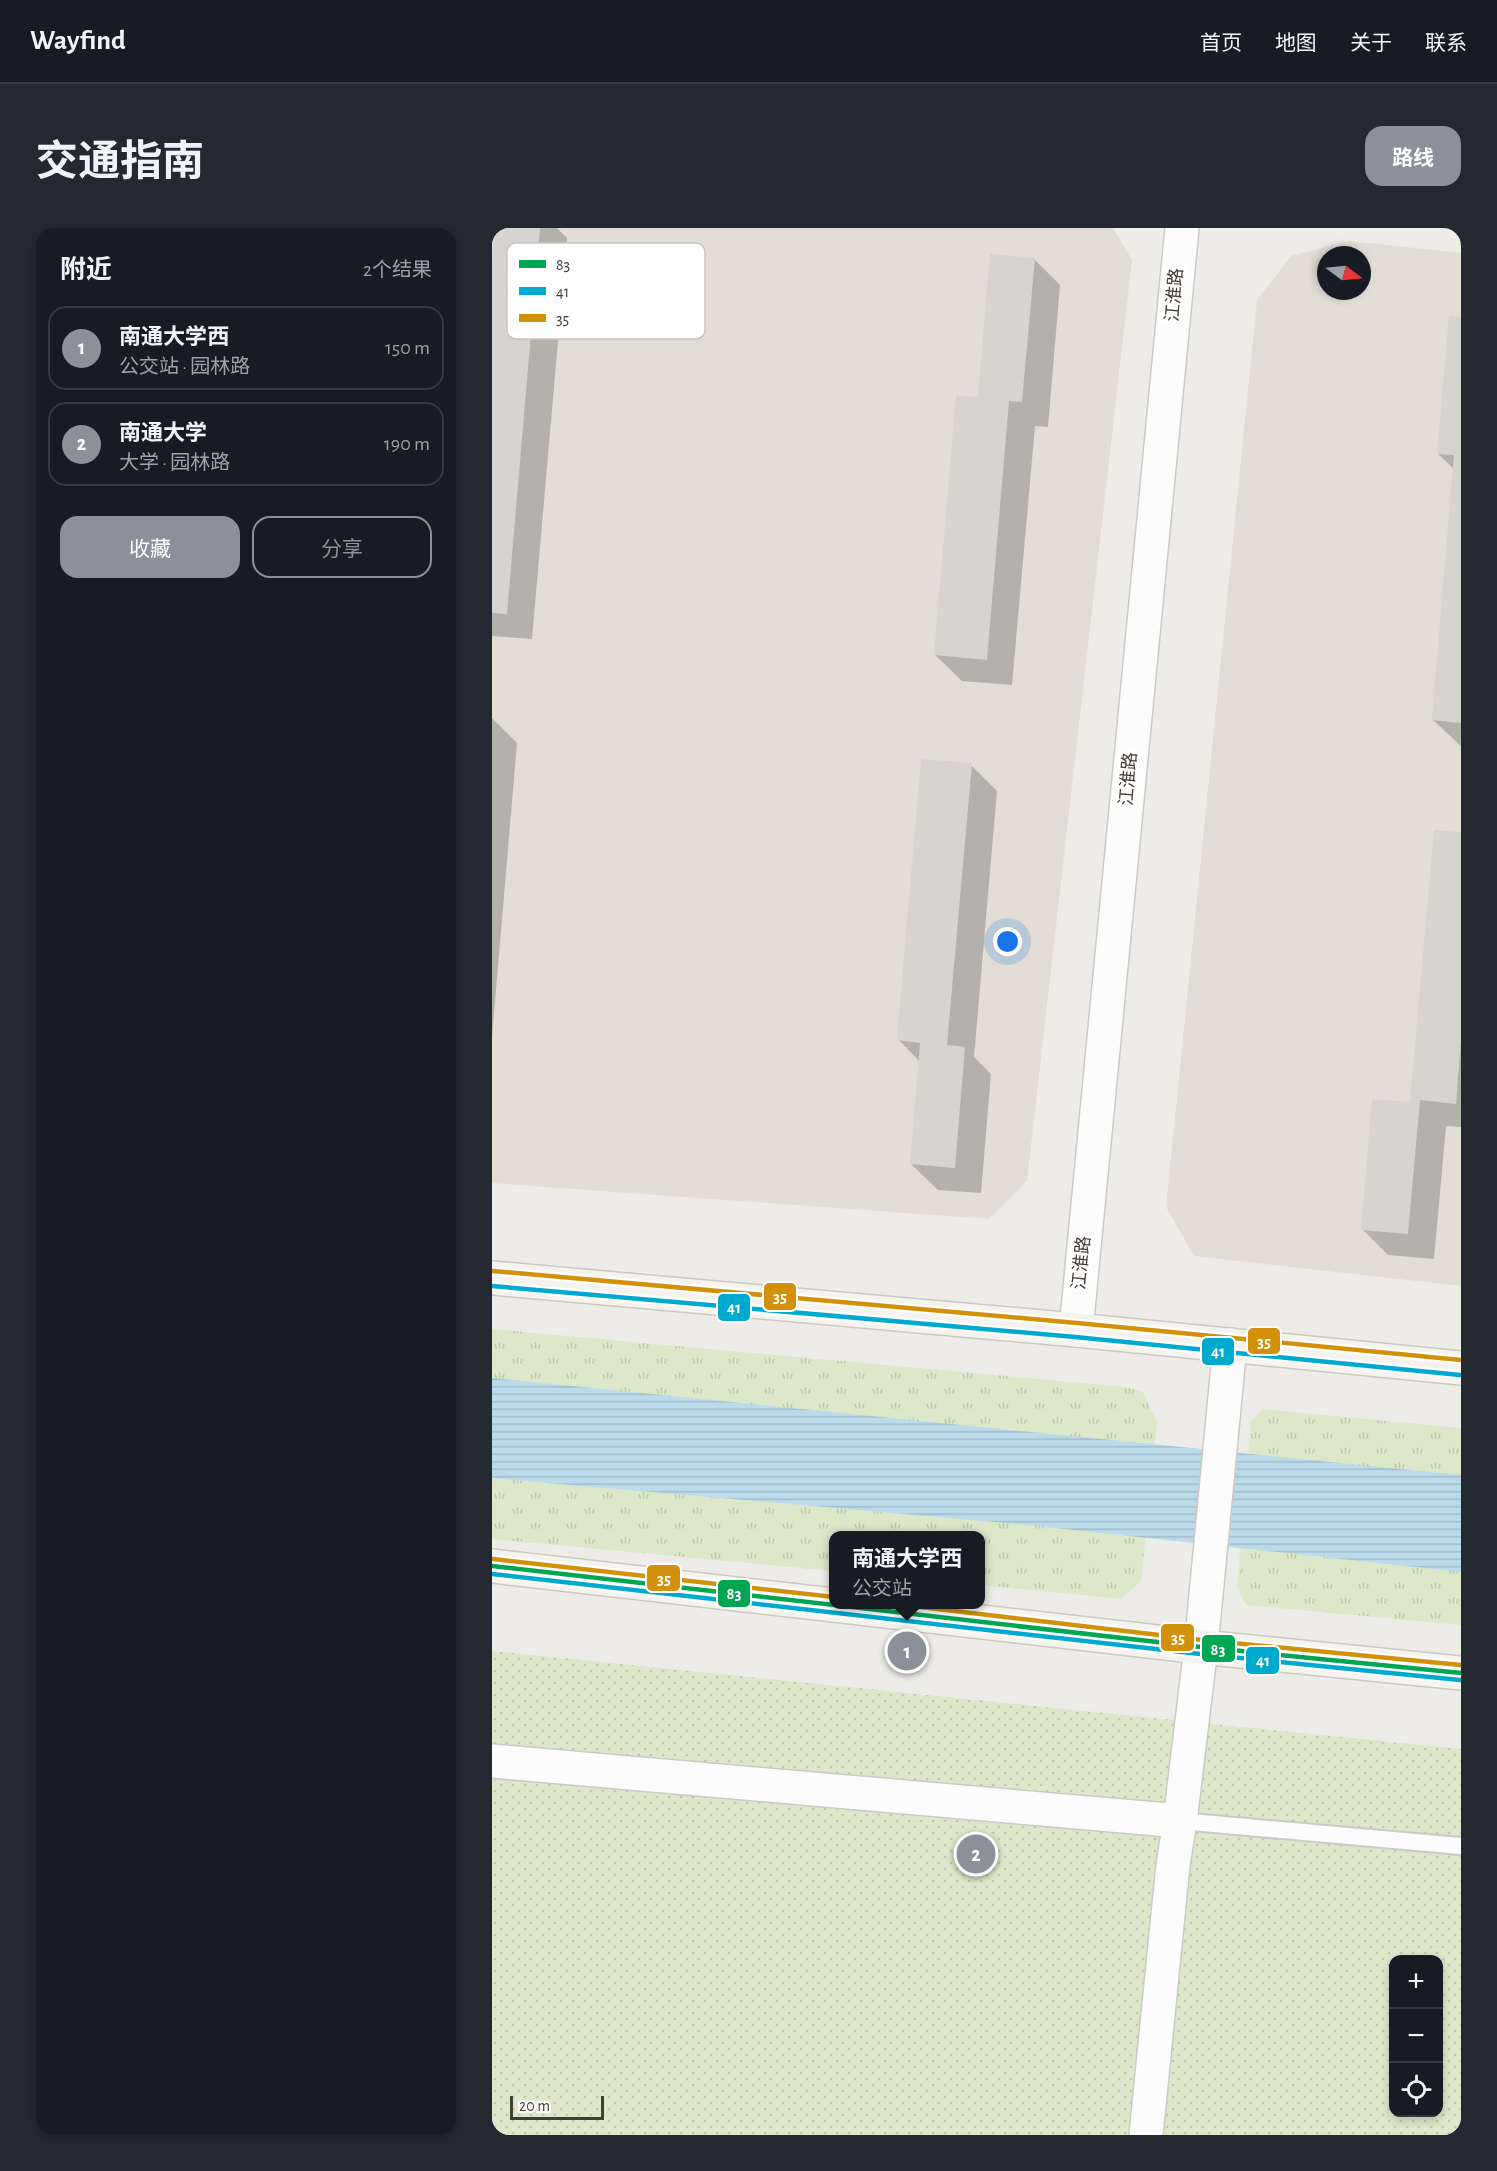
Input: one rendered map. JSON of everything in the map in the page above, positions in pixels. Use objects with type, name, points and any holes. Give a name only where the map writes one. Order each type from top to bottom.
[{"type":"main road","points":[[492,1278],[1076,1330],[1461,1368]]},
{"type":"main road","points":[[492,1566],[829,1605]]},
{"type":"main road","points":[[868,1609],[1201,1647],[1461,1673]]},
{"type":"street","name":"江淮路","points":[[1076,1330],[1182,228]]},
{"type":"street","points":[[1146,2135],[1173,1865],[1201,1647],[1230,1345]]},
{"type":"street","points":[[492,1761],[1180,1821]]},
{"type":"lane","points":[[1180,1821],[1461,1846]]},
{"type":"shaded area","points":[[492,228],[1113,228],[1132,260],[1027,1181],[989,1219],[492,1183]]},
{"type":"shaded area","points":[[1350,241],[1461,253],[1461,1286],[1194,1256],[1166,1207],[1257,300],[1291,256],[1317,249],[1317,300],[1371,300],[1371,246],[1330,246]]},
{"type":"green space","points":[[492,1329],[1126,1387],[1143,1392],[1157,1423],[1141,1581],[1121,1599],[985,1585],[985,1531],[829,1531],[829,1571],[492,1539]]},
{"type":"green space","points":[[1263,1409],[1461,1428],[1461,1625],[1246,1605],[1237,1588],[1251,1421]]},
{"type":"green space","points":[[492,1651],[1461,1749],[1461,2135],[492,2135]]},
{"type":"water","points":[[492,1378],[1461,1475],[1461,1572],[1018,1524],[492,1478]]},
{"type":"building","points":[[495,228],[540,228],[539,243],[507,243],[507,339],[531,339],[507,614],[492,613],[492,263]]},
{"type":"building","points":[[990,254],[1035,258],[1022,402],[1009,401],[987,660],[934,655],[956,395],[978,397]]},
{"type":"building","points":[[1449,316],[1461,317],[1461,723],[1432,720],[1454,455],[1437,454]]},
{"type":"building","points":[[921,759],[972,763],[947,1045],[965,1047],[955,1168],[910,1164],[920,1043],[897,1040]]},
{"type":"building","points":[[1434,830],[1461,832],[1461,1040],[1456,1104],[1420,1100],[1408,1234],[1361,1230],[1372,1099],[1410,1102]]},
{"type":"transit line","name":"35","points":[[493,1271],[1461,1360]]},
{"type":"transit line","name":"41","points":[[492,1286],[1075,1337],[1460,1375]]},
{"type":"transit line","name":"35","points":[[493,1559],[829,1596]]},
{"type":"transit line","name":"83","points":[[492,1566],[829,1605]]},
{"type":"transit line","name":"41","points":[[492,1574],[1200,1654],[1460,1680]]},
{"type":"transit line","name":"83","points":[[868,1609],[1201,1647],[1461,1673]]},
{"type":"transit line","name":"35","points":[[938,1609],[1202,1640],[1461,1665]]},
{"type":"place","name":"南通大学西","points":[[907,1651]]},
{"type":"place","name":"南通大学","points":[[976,1854]]}]
